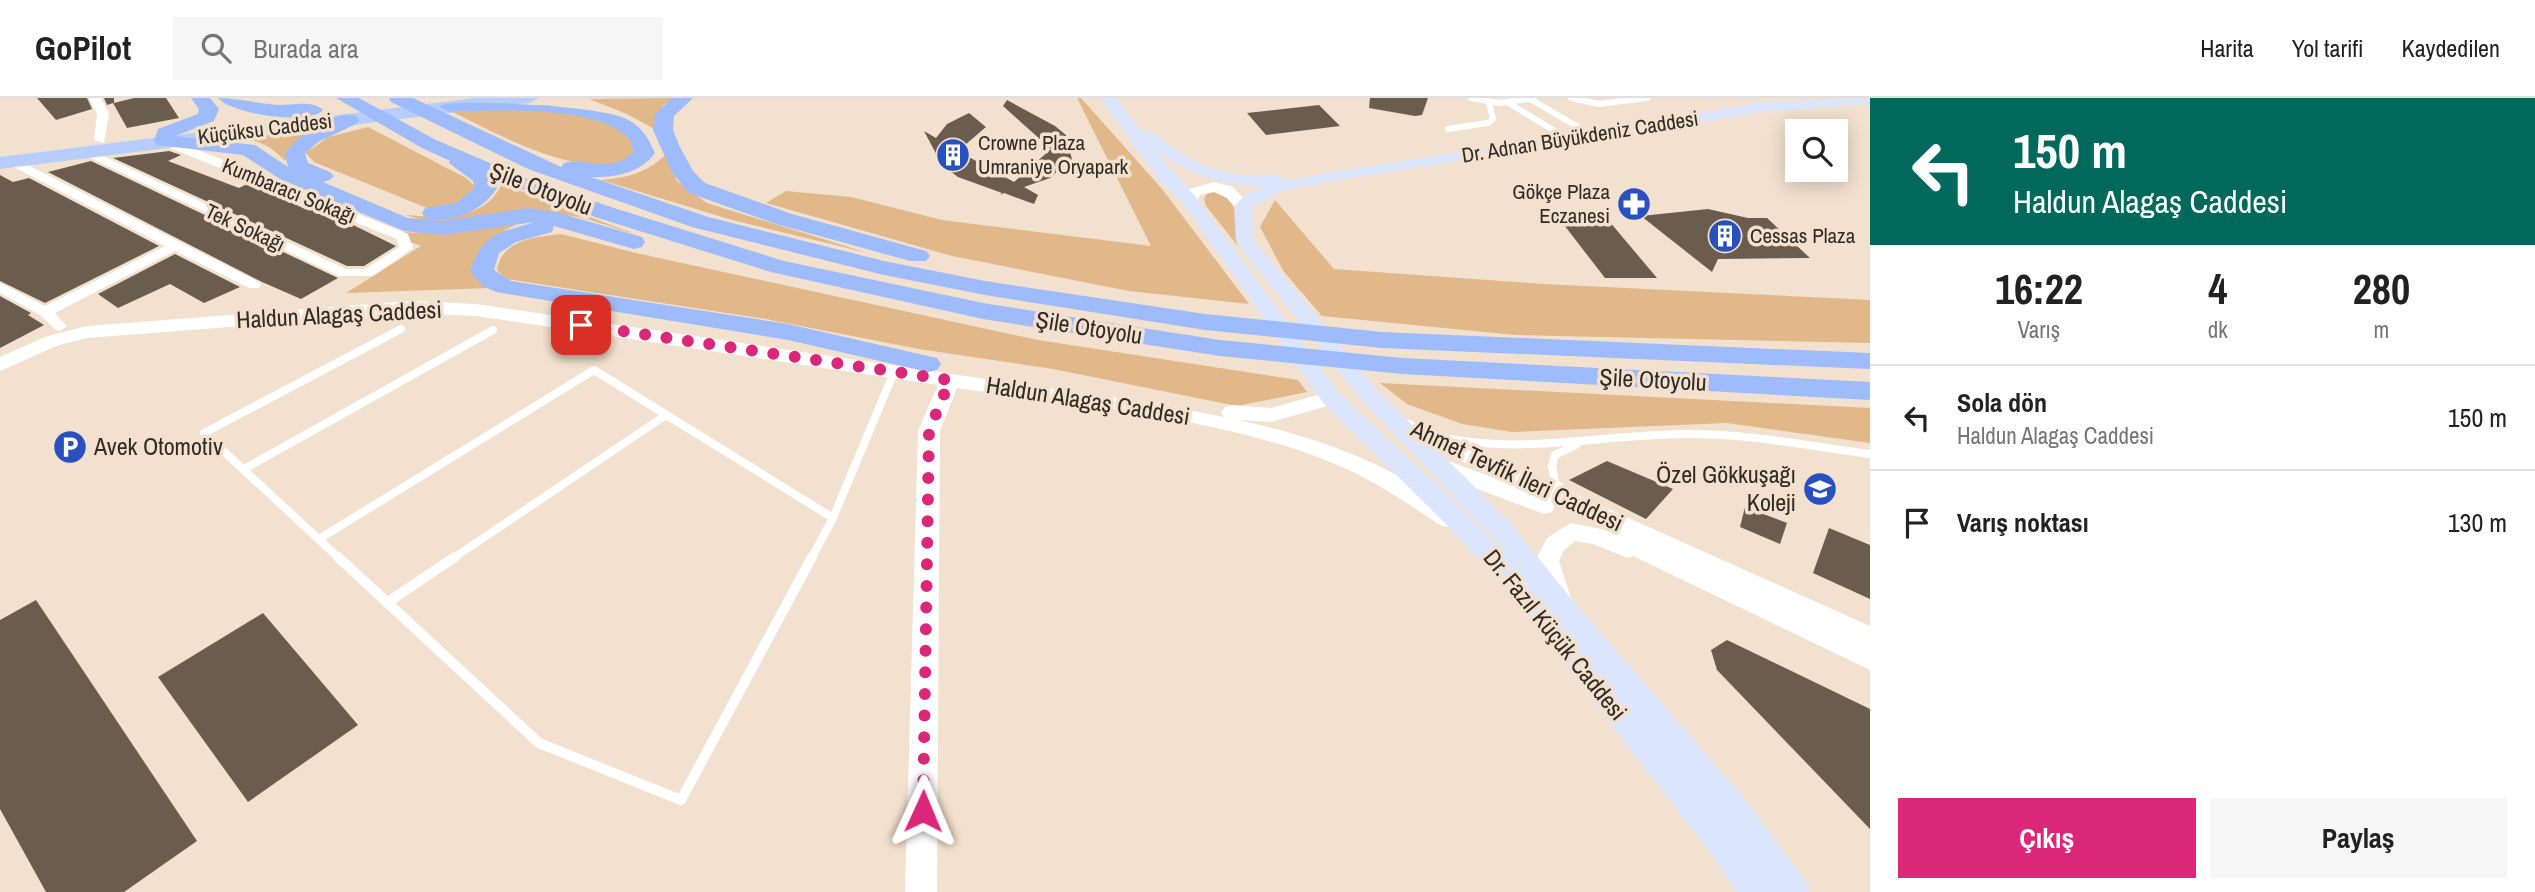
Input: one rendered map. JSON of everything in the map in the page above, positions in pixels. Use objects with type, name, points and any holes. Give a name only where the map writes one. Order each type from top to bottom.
[{"type":"highway","points":[[164,137],[207,117],[209,109],[200,98]]},
{"type":"highway","points":[[227,98],[258,108],[313,110]]},
{"type":"highway","name":"Şile Otoyolu","points":[[345,98],[429,144],[516,181],[606,214],[779,267],[984,311],[1220,348],[1403,366],[1870,391]]},
{"type":"highway","name":"Şile Otoyolu","points":[[398,98],[535,165],[622,197],[700,222],[790,246],[985,288],[1205,322],[1382,340],[1870,361]]},
{"type":"highway","points":[[684,98],[665,114],[663,130],[684,174],[697,188],[711,195],[784,219],[955,266],[1205,322]]},
{"type":"highway","points":[[449,106],[533,103],[585,107],[612,115],[629,126],[641,138],[645,153],[627,166],[598,172],[579,170],[470,135]]},
{"type":"highway","points":[[349,120],[298,146],[295,153],[299,167],[414,211],[455,210],[483,195],[486,188],[483,178],[429,144]]},
{"type":"highway","points":[[164,137],[248,149],[287,175],[404,224],[443,228],[528,215],[548,217],[670,251],[779,267]]},
{"type":"highway","points":[[567,223],[534,228],[508,237],[489,250],[482,271],[491,281],[505,287],[788,332],[928,364]]},
{"type":"main road","name":"Küçüksu Caddesi","points":[[4,159],[84,152],[391,98]]},
{"type":"main road","name":"Küçüksu Caddesi","points":[[4,159],[100,140],[164,137],[349,120],[530,98]]},
{"type":"main road","name":"Dr. Adnan Büyükdeniz Caddesi","points":[[1243,206],[1251,197],[1267,191],[1333,176],[1763,107],[1865,101]]},
{"type":"main road","name":"Dr. Adnan Büyükdeniz Caddesi","points":[[1113,105],[1181,162],[1223,178],[1249,182],[1333,176]]},
{"type":"main road","points":[[1113,105],[1163,173],[1190,201],[1331,398],[1395,443],[1440,466]]},
{"type":"main road","name":"Ahmet Tevfik İleri Caddesi","points":[[1243,206],[1245,242],[1370,396],[1396,421]]},
{"type":"main road","name":"Dr. Fazıl Küçük Caddesi","points":[[1331,398],[1484,547],[1714,834],[1757,892]]},
{"type":"main road","name":"Dr. Fazıl Küçük Caddesi","points":[[1396,421],[1498,526],[1563,609],[1730,804],[1793,892]]},
{"type":"street","points":[[95,98],[103,114],[100,140]]},
{"type":"street","name":"Kumbaracı Sokağı","points":[[164,137],[403,237],[406,248]]},
{"type":"street","name":"Tek Sokağı","points":[[84,152],[344,273],[368,273],[406,248]]},
{"type":"street","points":[[4,159],[254,285]]},
{"type":"street","points":[[1190,201],[1192,193],[1200,187],[1213,186],[1228,189],[1237,196],[1243,206]]},
{"type":"street","points":[[45,312],[175,246]]},
{"type":"street","points":[[0,287],[45,312],[60,327]]},
{"type":"street","name":"Haldun Alagaş Caddesi","points":[[0,353],[60,327],[89,321],[398,297],[472,296],[1097,388],[1242,414],[1271,415],[1331,398]]},
{"type":"street","name":"Haldun Alagaş Caddesi","points":[[0,365],[52,341],[87,332],[410,307],[476,310],[1163,412],[1253,429],[1300,441],[1348,458],[1408,490],[1484,547]]},
{"type":"street","points":[[921,892],[929,431],[950,380]]},
{"type":"street","name":"Ahmet Tevfik İleri Caddesi","points":[[1396,421],[1458,452],[1870,638]]},
{"type":"street","name":"Ahmet Tevfik İleri Caddesi","points":[[1440,466],[1566,515],[1870,659]]},
{"type":"street","points":[[1563,609],[1552,583],[1547,561],[1555,544],[1571,532],[1596,535],[1670,566]]},
{"type":"lane","points":[[1471,98],[1489,102],[1532,98],[1590,134]]},
{"type":"lane","points":[[1571,98],[1593,105],[1647,98]]},
{"type":"lane","points":[[1448,130],[1488,123],[1493,119],[1489,102]]},
{"type":"lane","points":[[1507,102],[1568,139]]},
{"type":"lane","points":[[401,329],[204,433],[539,743],[681,800],[833,518],[894,372]]},
{"type":"lane","points":[[244,469],[493,330]]},
{"type":"lane","points":[[319,539],[594,370],[833,518]]},
{"type":"lane","points":[[388,602],[666,415]]},
{"type":"lane","points":[[1396,421],[1447,439],[1478,444],[1539,447],[1682,434],[1735,435],[1870,454]]},
{"type":"lane","points":[[1584,442],[1555,455],[1552,466],[1555,483],[1590,510]]},
{"type":"shaded area","points":[[675,98],[663,105],[656,130],[627,114],[589,99]]},
{"type":"shaded area","points":[[1077,98],[1081,98],[1162,189],[1249,304],[1129,291],[952,256],[766,203],[786,191],[851,197],[942,220],[1151,246]]},
{"type":"shaded area","points":[[546,105],[584,111],[613,120],[640,147],[624,160],[602,165],[577,163],[521,145],[453,112]]},
{"type":"shaded area","points":[[368,127],[466,178],[477,188],[462,204],[432,210],[314,162],[306,153],[328,137]]},
{"type":"shaded area","points":[[327,128],[289,149],[285,161],[260,143],[228,138]]},
{"type":"shaded area","points":[[666,154],[677,181],[707,203],[868,253],[732,220],[601,180],[636,173],[652,166]]},
{"type":"shaded area","points":[[502,184],[635,234],[590,220],[562,215],[444,222],[406,215],[434,217],[473,211],[494,196]]},
{"type":"shaded area","points":[[1218,191],[1234,207],[1237,245],[1206,206],[1204,199],[1208,192]]},
{"type":"shaded area","points":[[1275,200],[1334,269],[1544,284],[1870,300],[1870,343],[1515,335],[1322,316],[1284,272],[1260,227]]},
{"type":"shaded area","points":[[528,218],[502,232],[482,249],[491,288],[346,293],[421,246],[384,232],[445,233]]},
{"type":"shaded area","points":[[561,234],[636,253],[1038,340],[1298,380],[1307,392],[1237,406],[1053,369],[919,349],[765,319],[506,279],[497,270],[500,260],[513,246],[522,241]]},
{"type":"shaded area","points":[[1380,383],[1870,408],[1870,443],[1727,423],[1512,432],[1462,424],[1407,404]]},
{"type":"building","points":[[37,98],[87,98],[92,109],[56,120]]},
{"type":"building","points":[[104,98],[114,98],[114,103],[134,98],[166,98],[179,118],[127,128],[113,103],[107,105]]},
{"type":"building","points":[[1370,98],[1428,98],[1422,115],[1415,116],[1369,108]]},
{"type":"building","points":[[1007,100],[1055,126],[1066,135],[1075,172],[1066,163],[1050,178],[1024,187],[1038,195],[1034,204],[1004,193],[1000,195],[1002,193],[958,177],[942,165],[924,131],[936,138],[947,124],[969,113],[986,127],[958,151],[1014,182],[1051,149],[1003,106]]},
{"type":"building","points":[[1319,105],[1340,126],[1266,135],[1247,113]]},
{"type":"building","points":[[169,151],[181,155],[168,161],[239,188],[249,183],[305,209],[310,207],[345,221],[396,246],[364,266],[347,266],[113,158]]},
{"type":"building","points":[[91,161],[338,278],[301,299],[262,282],[48,172]]},
{"type":"building","points":[[0,175],[13,182],[29,178],[159,246],[45,303],[0,281]]},
{"type":"building","name":"Cessas Plaza","points":[[1708,209],[1748,218],[1767,218],[1810,258],[1718,259],[1712,272],[1641,216]]},
{"type":"building","points":[[1561,221],[1609,221],[1657,278],[1605,278]]},
{"type":"building","points":[[175,254],[240,287],[204,303],[170,284],[118,308],[98,294]]},
{"type":"building","points":[[0,296],[31,313],[28,315],[44,325],[0,348]]},
{"type":"building","points":[[1607,461],[1673,489],[1646,519],[1569,480]]},
{"type":"building","points":[[1745,507],[1787,523],[1780,544],[1740,527]]},
{"type":"building","points":[[1829,528],[1870,545],[1870,599],[1813,573]]},
{"type":"building","points":[[36,600],[197,841],[124,892],[46,892],[0,809],[0,620]]},
{"type":"building","points":[[263,613],[358,725],[248,802],[158,677]]},
{"type":"building","points":[[1727,640],[1870,709],[1870,829],[1717,670],[1711,650]]},
{"type":"place","name":"Crowne Plaza Umraniye Oryapark","points":[[953,155]]},
{"type":"place","name":"Gökçe Plaza Eczanesi","points":[[1634,204]]},
{"type":"place","name":"Cessas Plaza","points":[[1725,236]]},
{"type":"place","name":"Avek Otomotiv","points":[[70,447]]},
{"type":"place","name":"Özel Gökkuşağı Koleji","points":[[1820,489]]},
{"type":"route","points":[[581,325],[950,380],[929,431],[923,811]]}]
